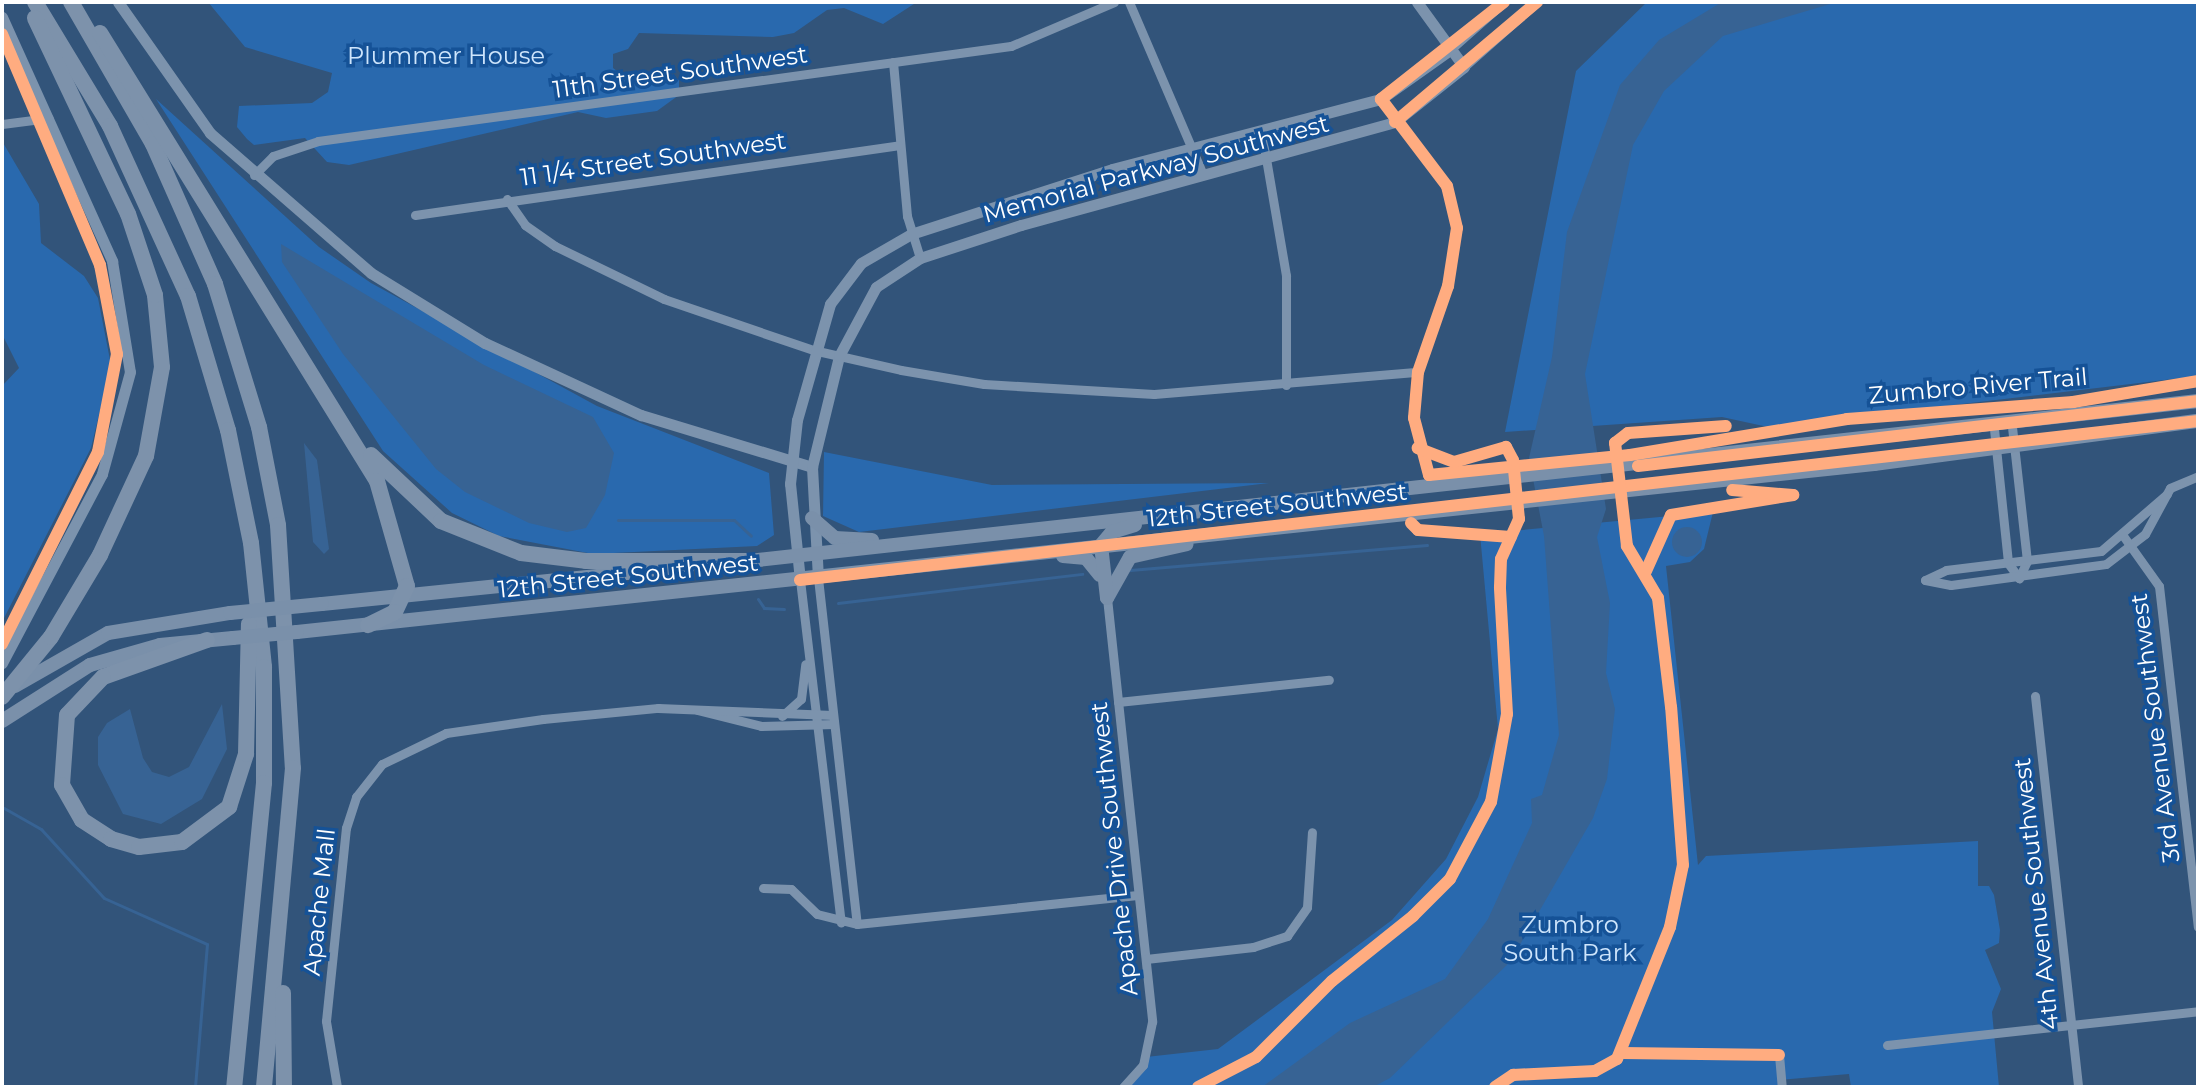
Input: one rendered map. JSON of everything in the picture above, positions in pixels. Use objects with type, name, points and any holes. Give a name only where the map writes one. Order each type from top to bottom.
[{"type":"highway","points":[[2,697],[51,637],[100,555],[146,456],[162,367],[155,295],[137,239],[83,107],[29,2]]},
{"type":"highway","points":[[35,2],[110,126],[188,296],[228,430],[251,543],[264,667],[264,783],[234,1087]]},
{"type":"highway","points":[[71,2],[188,215],[259,427],[282,548],[291,662],[284,1087]]},
{"type":"highway","points":[[79,2],[354,433],[395,529],[405,596],[391,616],[368,625]]},
{"type":"highway","points":[[354,433],[425,510],[499,547],[586,561],[752,561]]},
{"type":"highway","points":[[207,640],[103,677],[67,715],[62,785],[82,820],[111,839],[139,847],[182,842],[217,820],[237,793],[247,742],[251,543]]},
{"type":"highway","points":[[264,1087],[285,899]]},
{"type":"main road","name":"12th Street Southwest","points":[[2,697],[108,633],[230,613],[752,561],[1185,512],[1994,429],[2198,401]]},
{"type":"main road","name":"12th Street Southwest","points":[[2,721],[90,665],[207,640],[1636,490],[2015,447],[2198,421]]},
{"type":"main road","points":[[1107,598],[1100,575],[1101,545],[1112,532],[1185,512]]},
{"type":"main road","points":[[812,518],[835,538],[887,546]]},
{"type":"main road","points":[[1107,598],[1130,557],[1233,533]]},
{"type":"main road","points":[[1036,552],[1086,558],[1100,575]]},
{"type":"street","points":[[118,2],[210,133],[254,175],[371,273],[485,343],[681,431],[791,464],[812,467]]},
{"type":"street","name":"11th Street Southwest","points":[[254,175],[273,156],[318,141],[1011,46],[1114,2]]},
{"type":"street","points":[[1129,2],[1195,148],[1203,175]]},
{"type":"street","points":[[1417,2],[1464,67]]},
{"type":"street","name":"Memorial Parkway Southwest","points":[[841,923],[805,636],[791,464],[813,350],[849,275],[911,234],[1195,148],[1262,135],[1381,99],[1450,50],[1504,2]]},
{"type":"street","name":"Memorial Parkway Southwest","points":[[857,924],[812,518],[812,467],[839,356],[863,301],[920,258],[1203,175],[1267,163],[1395,122],[1464,67],[1537,2]]},
{"type":"street","points":[[2,17],[49,118],[119,284],[130,372],[102,474],[2,663]]},
{"type":"street","points":[[893,62],[898,145],[911,234],[920,258]]},
{"type":"street","points":[[1381,99],[1395,122],[1447,186],[1457,228],[1448,286],[1418,372],[1414,418]]},
{"type":"street","points":[[2,124],[49,118]]},
{"type":"street","points":[[1262,135],[1286,276],[1286,385]]},
{"type":"street","name":"11 1/4 Street Southwest","points":[[415,215],[507,199],[898,145]]},
{"type":"street","points":[[507,199],[535,232],[633,285],[813,350],[839,356],[1066,392],[1286,385],[1418,372]]},
{"type":"street","points":[[2012,427],[2027,561],[2019,578]]},
{"type":"street","points":[[1994,429],[2008,563],[2019,578]]},
{"type":"street","points":[[2167,494],[2134,546],[2098,567],[1951,585],[1925,580],[2008,563],[2092,553],[2124,537],[2167,494],[2198,476]]},
{"type":"street","name":"3rd Avenue Southwest","points":[[2124,537],[2134,546],[2159,586],[2198,927]]},
{"type":"street","name":"Apache Drive Southwest","points":[[1107,598],[1146,959],[1151,1039],[1143,1065],[1123,1087]]},
{"type":"street","points":[[777,717],[801,699],[805,636]]},
{"type":"street","points":[[1118,702],[1329,680]]},
{"type":"street","name":"4th Avenue Southwest","points":[[2035,696],[2078,1087]]},
{"type":"street","points":[[694,709],[734,724],[834,719]]},
{"type":"street","name":"Apache Mall","points":[[337,1087],[326,1021],[346,828],[376,769],[412,746],[463,729],[694,709],[818,722]]},
{"type":"street","points":[[1146,959],[1253,947],[1287,936],[1307,907],[1312,832]]},
{"type":"street","points":[[763,888],[791,889],[841,923],[857,924],[1138,895]]},
{"type":"street","points":[[1887,1045],[2198,1011]]},
{"type":"street","points":[[1779,1055],[1782,1087]]},
{"type":"green space","name":"Plummer House","points":[[208,2],[917,2],[883,24],[844,8],[827,10],[794,33],[773,37],[639,33],[628,49],[613,54],[613,68],[625,77],[669,74],[679,80],[679,95],[657,111],[606,118],[578,112],[349,165],[327,162],[305,138],[254,145],[247,139],[237,127],[239,106],[312,103],[328,92],[332,73],[245,47]]},
{"type":"green space","points":[[1647,2],[2198,2],[2198,376],[1768,427],[1722,417],[1505,432],[1576,71]]},
{"type":"green space","points":[[156,99],[319,247],[371,283],[597,406],[769,473],[774,535],[757,546],[593,554],[499,536],[452,513],[383,451]]},
{"type":"green space","points":[[2,141],[39,204],[41,243],[84,276],[98,298],[111,365],[91,448],[2,622],[2,386],[19,368],[2,334]]},
{"type":"green space","points":[[824,452],[992,485],[1269,483],[859,532],[823,516]]},
{"type":"green space","name":"Zumbro South Park","points":[[1713,512],[1704,549],[1690,562],[1666,566],[1698,865],[1706,856],[1978,841],[1978,886],[1989,886],[1994,895],[2000,930],[1999,943],[1985,950],[2001,989],[1992,1012],[1999,1087],[1851,1087],[1849,1074],[1779,1080],[1779,1087],[1123,1087],[1146,1057],[1218,1049],[1392,920],[1446,859],[1478,797],[1498,729],[1480,534]]},
{"type":"shaded area","points":[[1722,2],[1837,2],[1723,36],[1664,91],[1633,145],[1585,374],[1606,509],[1597,537],[1610,603],[1606,673],[1615,709],[1607,779],[1593,818],[1510,962],[1390,1078],[1373,1087],[1262,1087],[1350,1023],[1445,979],[1488,919],[1532,823],[1531,799],[1542,795],[1559,735],[1544,536],[1529,458],[1552,357],[1567,232],[1620,85],[1659,40]]},
{"type":"shaded area","points":[[281,244],[484,365],[593,417],[614,453],[605,495],[586,528],[567,532],[529,523],[465,492],[436,469],[343,354],[282,262]]},
{"type":"shaded area","points":[[304,443],[317,460],[329,549],[324,554],[313,542]]},
{"type":"shaded area","points":[[1687,527],[1697,532],[1702,542],[1697,552],[1687,557],[1677,552],[1672,542],[1677,532]]},
{"type":"shaded area","points":[[222,704],[227,749],[202,799],[161,824],[123,814],[98,765],[98,737],[107,723],[130,709],[143,758],[152,772],[169,777],[189,767]]},
{"type":"waterway","points":[[618,520],[734,520],[751,536]]},
{"type":"waterway","points":[[1130,570],[1427,545]]},
{"type":"waterway","points":[[838,603],[1082,574]]},
{"type":"waterway","points":[[758,599],[764,608],[784,609]]},
{"type":"waterway","points":[[4,808],[41,829],[104,898],[207,944],[195,1087]]},
{"type":"cycle path","name":"Zumbro River Trail","points":[[1504,2],[1381,99],[1447,186],[1457,228],[1448,286],[1418,372],[1414,418],[1429,475],[1630,455],[1847,419],[2073,402],[2198,381]]},
{"type":"cycle path","points":[[1395,122],[1537,2]]},
{"type":"cycle path","points":[[2,34],[100,265],[117,354],[98,452],[2,644]]},
{"type":"cycle path","points":[[1638,466],[2198,401]]},
{"type":"cycle path","points":[[800,580],[2198,421]]},
{"type":"cycle path","points":[[1495,1087],[1513,1075],[1595,1071],[1617,1059],[1670,927],[1683,865],[1671,707],[1658,598],[1627,546],[1615,443],[1628,433],[1726,426]]},
{"type":"cycle path","points":[[1198,1087],[1256,1057],[1332,981],[1413,916],[1450,879],[1491,802],[1507,714],[1500,587],[1501,559],[1519,519],[1513,460],[1506,447],[1454,462],[1418,448]]},
{"type":"cycle path","points":[[1646,571],[1671,515],[1793,495],[1732,490]]},
{"type":"cycle path","points":[[1411,523],[1418,530],[1511,537]]},
{"type":"cycle path","points":[[1622,1053],[1779,1055]]}]
